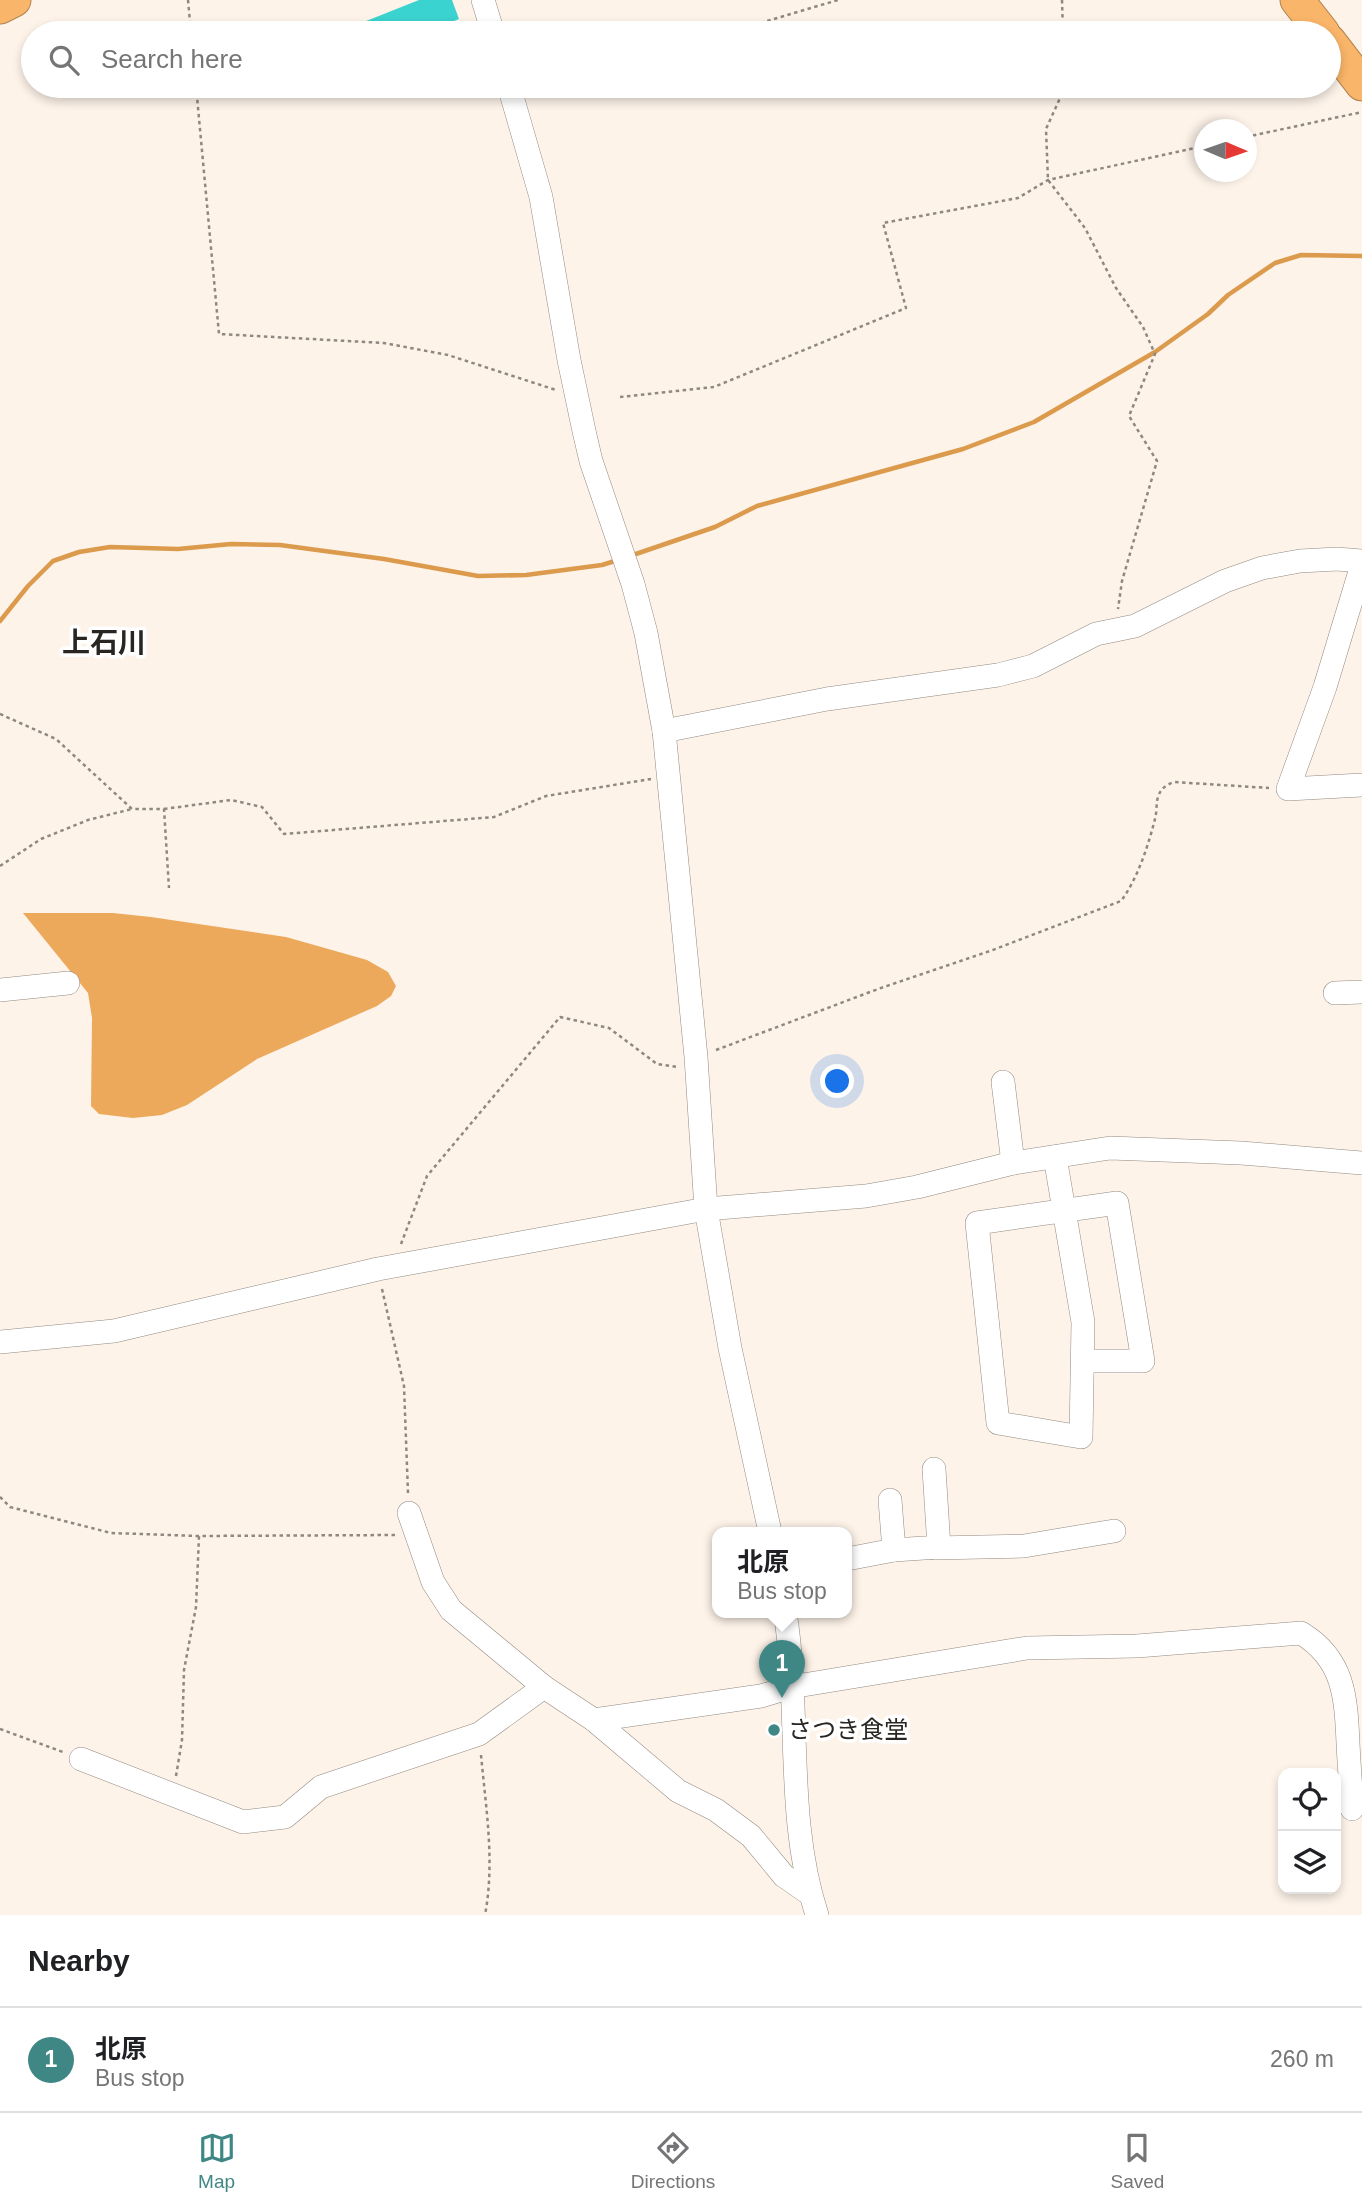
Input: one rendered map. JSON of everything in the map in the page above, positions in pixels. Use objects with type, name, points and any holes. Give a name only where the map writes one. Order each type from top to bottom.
[{"type":"highway","points":[[0,7],[14,0]]},
{"type":"highway","points":[[1297,0],[1314,21]]},
{"type":"highway","points":[[1341,57],[1362,85]]},
{"type":"street","points":[[483,0],[490,21]]},
{"type":"street","points":[[512,98],[541,197],[576,396],[591,461],[633,584],[646,633],[664,731],[697,1064],[706,1209],[728,1336],[769,1527]]},
{"type":"street","points":[[664,731],[827,699],[998,675],[1033,666],[1096,634],[1135,626],[1224,581],[1262,568],[1300,561],[1337,559],[1362,563],[1325,687],[1288,789],[1362,785]]},
{"type":"street","points":[[0,990],[68,983]]},
{"type":"street","points":[[1335,993],[1362,992]]},
{"type":"street","points":[[1003,1082],[1013,1163]]},
{"type":"street","points":[[0,1342],[114,1331],[386,1267],[706,1209],[866,1196],[917,1187],[1013,1163],[1111,1148],[1241,1153],[1362,1163]]},
{"type":"street","points":[[1055,1157],[1064,1210],[1083,1321],[1081,1437],[998,1423],[977,1223],[1064,1210],[1116,1203],[1143,1361],[1083,1361]]},
{"type":"street","points":[[934,1469],[939,1548],[935,1548]]},
{"type":"street","points":[[890,1500],[894,1550]]},
{"type":"street","points":[[412,1524],[433,1582],[451,1610],[544,1687],[594,1720],[678,1791],[716,1810],[751,1836],[784,1876],[814,1905]]},
{"type":"street","points":[[852,1558],[894,1550],[1024,1546],[1114,1531]]},
{"type":"street","points":[[785,1618],[802,1845],[814,1905]]},
{"type":"street","points":[[594,1720],[761,1696],[791,1687],[1027,1648],[1137,1646],[1301,1633],[1312,1640],[1330,1659],[1341,1681],[1346,1704],[1352,1809]]},
{"type":"street","points":[[81,1759],[243,1822],[285,1817],[321,1787],[479,1734],[544,1687]]},
{"type":"path","points":[[188,0],[190,21]]},
{"type":"path","points":[[767,21],[838,0]]},
{"type":"path","points":[[1062,0],[1063,21]]},
{"type":"path","points":[[197,98],[219,334],[312,338],[410,348],[448,355],[576,396]]},
{"type":"path","points":[[1060,98],[1046,129],[1048,180],[1085,229],[1116,288],[1143,327],[1155,354],[1129,416],[1157,461],[1122,581],[1115,630]]},
{"type":"path","points":[[1257,135],[1362,112]]},
{"type":"path","points":[[620,397],[714,387],[906,308],[883,223],[1018,198],[1048,180],[1194,148]]},
{"type":"path","points":[[0,714],[55,739],[132,809]]},
{"type":"path","points":[[0,866],[41,839],[88,820],[132,809],[164,809],[232,800],[262,807],[284,834],[495,817],[545,796],[668,776]]},
{"type":"path","points":[[0,1497],[10,1507],[111,1533],[199,1536],[412,1524],[404,1386],[386,1267],[427,1176],[561,1017],[609,1028],[657,1064],[697,1064],[878,989],[990,951],[1121,901],[1130,888],[1143,857],[1156,817],[1158,796],[1164,786],[1174,782],[1288,789]]},
{"type":"path","points":[[164,809],[169,888]]},
{"type":"path","points":[[173,1795],[182,1740],[184,1670],[196,1607],[199,1536]]},
{"type":"path","points":[[0,1729],[81,1759]]},
{"type":"path","points":[[479,1734],[489,1844],[490,1886],[485,1915]]},
{"type":"shaded area","points":[[23,913],[113,913],[286,937],[367,960],[388,972],[396,986],[391,996],[377,1006],[257,1059],[187,1105],[162,1115],[133,1118],[99,1114],[91,1106],[92,1018],[88,993]]},
{"type":"building","points":[[419,0],[452,0],[459,19],[454,21],[366,21]]},
{"type":"waterway","points":[[630,556],[715,527],[757,506],[963,449],[1034,422],[1155,352],[1208,314],[1228,295],[1275,263],[1301,255],[1362,256]]},
{"type":"waterway","points":[[0,621],[28,586],[53,561],[79,552],[110,547],[178,549],[231,544],[280,545],[384,559],[478,576],[526,575],[602,565],[618,560]]},
{"type":"place","name":"北原","points":[[782,1698]]},
{"type":"place","name":"さつき食堂","points":[[774,1730]]},
{"type":"district","name":"上石川","points":[[104,642]]}]
